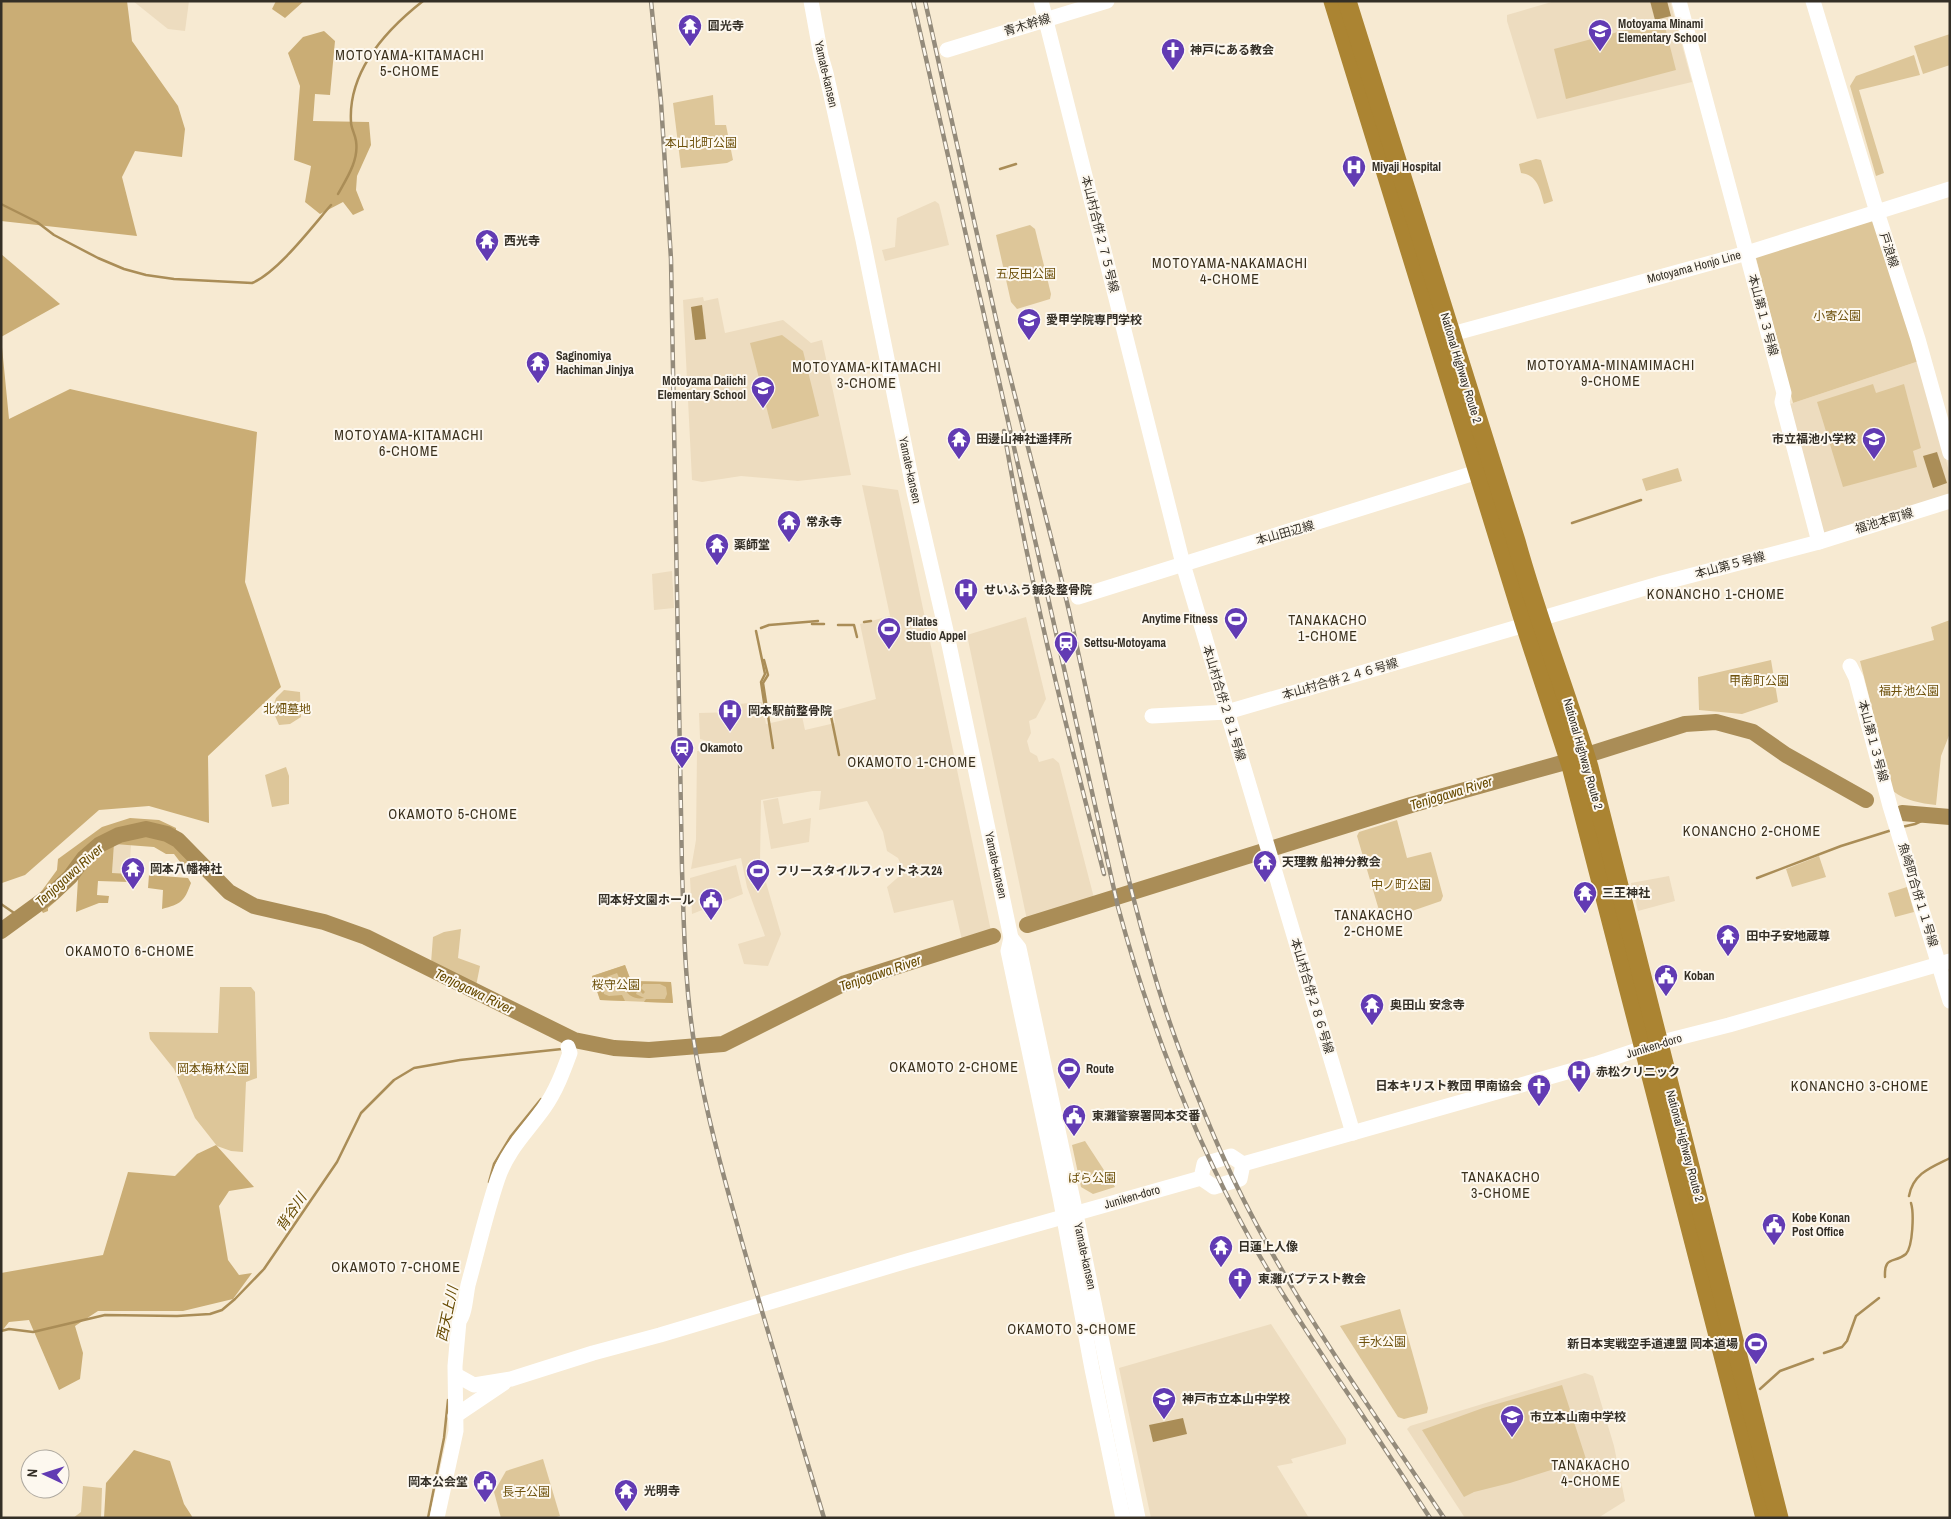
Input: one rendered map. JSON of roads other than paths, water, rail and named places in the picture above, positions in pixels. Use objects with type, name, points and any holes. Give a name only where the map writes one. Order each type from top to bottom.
[{"type":"highway","name":"National Highway Route 2","points":[[1332,1],[1444,336]]},
{"type":"highway","name":"National Highway Route 2","points":[[1347,1],[1444,336],[1532,622],[1577,758],[1651,1046],[1765,1518]]},
{"type":"highway","name":"National Highway Route 2","points":[[1651,1046],[1731,1325],[1779,1518]]},
{"type":"street","name":"Yamate-kansen","points":[[811,1],[820,56],[826,73],[858,218],[913,487],[947,635],[1011,938],[1008,951],[1138,1518]]},
{"type":"street","points":[[821,1],[829,56],[826,73]]},
{"type":"street","name":"本山村合併２７５号線","points":[[1041,1],[1183,564]]},
{"type":"street","name":"青木幹線","points":[[947,50],[1108,1]]},
{"type":"street","name":"本山第１３号線","points":[[1679,1],[1784,393],[1782,402],[1819,542]]},
{"type":"street","name":"戸浪線","points":[[1813,1],[1918,339],[1950,453]]},
{"type":"street","name":"Motoyama Honjo Line","points":[[1444,336],[1747,253],[1950,189]]},
{"type":"street","name":"本山田辺線","points":[[1078,597],[1485,470]]},
{"type":"street","name":"福池本町線","points":[[1819,542],[1950,501]]},
{"type":"street","name":"本山第５号線","points":[[1532,622],[1662,583],[1819,542]]},
{"type":"street","name":"本山村合併２８１号線","points":[[1183,564],[1271,858]]},
{"type":"street","name":"本山村合併２４６号線","points":[[1152,716],[1227,712],[1532,622]]},
{"type":"street","name":"本山第１３号線","points":[[1850,666],[1856,678],[1892,812]]},
{"type":"street","name":"魚崎町合併１１号線","points":[[1892,812],[1944,963],[1950,1001]]},
{"type":"street","name":"本山村合併２８６号線","points":[[1271,858],[1353,1133]]},
{"type":"street","name":"Juniken-doro","points":[[511,1378],[593,1352],[669,1332],[917,1258],[1201,1178],[1204,1164],[1231,1156],[1243,1164],[1524,1085],[1651,1046],[1749,1020],[1944,963]]},
{"type":"street","points":[[438,1518],[456,1431],[455,1366],[459,1322],[462,1318],[468,1284],[498,1178],[506,1158],[516,1142],[545,1107],[559,1084],[570,1053],[568,1047]]},
{"type":"street","points":[[1201,1178],[1214,1187],[1240,1178],[1243,1164]]},
{"type":"street","name":"Yamate-kansen","points":[[1070,1216],[1092,1369],[1123,1518]]},
{"type":"street","points":[[456,1374],[474,1385],[511,1378]]},
{"type":"street","points":[[455,1411],[511,1378]]},
{"type":"street","points":[[455,1411],[474,1385]]},
{"type":"waterway","points":[[338,194],[352,169],[356,155],[356,141],[351,124],[352,104],[356,86],[363,69],[383,39],[409,12],[423,1]]},
{"type":"waterway","points":[[1000,169],[1016,164]]},
{"type":"waterway","points":[[1,204],[37,222],[54,235],[124,269],[146,275],[174,279],[252,283],[273,269],[305,236],[331,205]]},
{"type":"waterway","points":[[1572,523],[1641,500]]},
{"type":"waterway","points":[[761,628],[769,625],[818,621]]},
{"type":"waterway","points":[[864,622],[871,621]]},
{"type":"waterway","points":[[812,624],[824,624]]},
{"type":"waterway","points":[[838,625],[853,625]]},
{"type":"waterway","points":[[854,625],[857,637]]},
{"type":"waterway","points":[[756,631],[765,674],[761,682],[766,715]]},
{"type":"waterway","points":[[764,660],[768,675],[763,683],[773,748]]},
{"type":"waterway","points":[[831,716],[839,755]]},
{"type":"waterway","name":"Tenjogawa River","points":[[1027,925],[1411,805],[1562,763],[1685,724],[1716,722],[1753,732],[1786,755],[1866,800]]},
{"type":"waterway","name":"Tenjogawa River","points":[[1902,813],[1950,817]]},
{"type":"waterway","points":[[1902,827],[1915,824],[1932,816]]},
{"type":"waterway","name":"Tenjogawa River","points":[[1,931],[53,893],[70,877],[84,858],[99,845],[119,835],[146,829],[167,834],[178,840],[229,892],[254,906],[324,922],[366,937],[574,1040],[614,1048],[649,1050],[723,1044],[845,983],[993,936]]},
{"type":"waterway","points":[[1757,878],[1841,846],[1892,830]]},
{"type":"waterway","points":[[1,904],[20,917]]},
{"type":"waterway","name":"背谷川","points":[[574,1045],[581,1042]]},
{"type":"waterway","name":"背谷川","points":[[1,1331],[9,1329],[33,1332],[105,1315],[177,1316],[210,1314],[222,1310],[264,1269],[337,1162],[361,1113],[394,1080],[414,1068],[460,1060],[562,1049]]},
{"type":"waterway","name":"西天上川","points":[[489,1182],[494,1164],[511,1136],[541,1099]]},
{"type":"waterway","points":[[1909,1196],[1911,1188],[1919,1176],[1950,1158]]},
{"type":"waterway","points":[[1885,1277],[1888,1263],[1902,1257],[1908,1250],[1912,1229],[1911,1203]]},
{"type":"waterway","points":[[1824,1353],[1842,1347],[1847,1341],[1856,1316],[1879,1298]]},
{"type":"waterway","points":[[1760,1389],[1780,1371],[1813,1359]]},
{"type":"waterway","name":"西天上川","points":[[428,1518],[444,1438],[448,1400]]},
{"type":"railway","points":[[651,1],[661,102],[671,259],[682,869],[689,1008],[700,1076],[720,1160],[758,1298],[824,1518]]},
{"type":"railway","points":[[913,1],[1118,907],[1144,995],[1193,1123],[1232,1206],[1272,1277],[1430,1518]]},
{"type":"railway","points":[[925,1],[996,319],[1069,611],[1127,873],[1157,984],[1173,1032],[1220,1150],[1268,1246],[1324,1339],[1444,1518]]},
{"type":"railway","points":[[1004,431],[1025,542],[1062,709],[1104,874]]},
{"type":"place","name":"圓光寺","points":[[690,47]]},
{"type":"place","name":"Motoyama Minami Elementary School","points":[[1600,52]]},
{"type":"place","name":"神戸にある教会","points":[[1173,71]]},
{"type":"place","name":"Miyaji Hospital","points":[[1354,188]]},
{"type":"place","name":"西光寺","points":[[487,262]]},
{"type":"place","name":"愛甲学院専門学校","points":[[1029,341]]},
{"type":"place","name":"Saginomiya Hachiman Jinjya","points":[[538,384]]},
{"type":"place","name":"Motoyama Daiichi Elementary School","points":[[763,409]]},
{"type":"place","name":"田邊山神社遥拝所","points":[[959,460]]},
{"type":"place","name":"市立福池小学校","points":[[1874,460]]},
{"type":"place","name":"常永寺","points":[[789,543]]},
{"type":"place","name":"薬師堂","points":[[717,566]]},
{"type":"place","name":"せいふう鍼灸整骨院","points":[[966,611]]},
{"type":"place","name":"Anytime Fitness","points":[[1236,640]]},
{"type":"place","name":"Pilates Studio Appel","points":[[889,650]]},
{"type":"place","name":"Settsu-Motoyama","points":[[1066,664]]},
{"type":"place","name":"岡本駅前整骨院","points":[[730,732]]},
{"type":"place","name":"Okamoto","points":[[682,769]]},
{"type":"place","name":"天理教 船神分教会","points":[[1265,883]]},
{"type":"place","name":"岡本八幡神社","points":[[133,890]]},
{"type":"place","name":"フリースタイルフィットネス24","points":[[758,892]]},
{"type":"place","name":"三王神社","points":[[1585,914]]},
{"type":"place","name":"岡本好文園ホール","points":[[711,921]]},
{"type":"place","name":"田中子安地蔵尊","points":[[1728,957]]},
{"type":"place","name":"Koban","points":[[1666,997]]},
{"type":"place","name":"奥田山 安念寺","points":[[1372,1026]]},
{"type":"place","name":"Route","points":[[1069,1090]]},
{"type":"place","name":"赤松クリニック","points":[[1579,1093]]},
{"type":"place","name":"日本キリスト教団 甲南協会","points":[[1539,1107]]},
{"type":"place","name":"東灘警察署岡本交番","points":[[1074,1137]]},
{"type":"place","name":"Kobe Konan Post Office","points":[[1774,1246]]},
{"type":"place","name":"日蓮上人像","points":[[1221,1268]]},
{"type":"place","name":"東灘バプテスト教会","points":[[1240,1300]]},
{"type":"place","name":"新日本実戦空手道連盟 岡本道場","points":[[1756,1365]]},
{"type":"place","name":"神戸市立本山中学校","points":[[1164,1420]]},
{"type":"place","name":"市立本山南中学校","points":[[1512,1438]]},
{"type":"place","name":"岡本公会堂","points":[[485,1503]]},
{"type":"place","name":"光明寺","points":[[626,1512]]},
{"type":"district","name":"MOTOYAMA-KITAMACHI 5-CHOME","points":[[410,64]]},
{"type":"district","name":"MOTOYAMA-NAKAMACHI 4-CHOME","points":[[1230,272]]},
{"type":"district","name":"MOTOYAMA-MINAMIMACHI 9-CHOME","points":[[1611,374]]},
{"type":"district","name":"MOTOYAMA-KITAMACHI 3-CHOME","points":[[867,376]]},
{"type":"district","name":"MOTOYAMA-KITAMACHI 6-CHOME","points":[[409,444]]},
{"type":"district","name":"KONANCHO 1-CHOME","points":[[1716,594]]},
{"type":"district","name":"TANAKACHO 1-CHOME","points":[[1328,628]]},
{"type":"district","name":"OKAMOTO 1-CHOME","points":[[912,762]]},
{"type":"district","name":"OKAMOTO 5-CHOME","points":[[453,814]]},
{"type":"district","name":"KONANCHO 2-CHOME","points":[[1752,831]]},
{"type":"district","name":"TANAKACHO 2-CHOME","points":[[1374,924]]},
{"type":"district","name":"OKAMOTO 6-CHOME","points":[[130,951]]},
{"type":"district","name":"OKAMOTO 2-CHOME","points":[[954,1067]]},
{"type":"district","name":"KONANCHO 3-CHOME","points":[[1860,1086]]},
{"type":"district","name":"TANAKACHO 3-CHOME","points":[[1501,1186]]},
{"type":"district","name":"OKAMOTO 7-CHOME","points":[[396,1267]]},
{"type":"district","name":"OKAMOTO 3-CHOME","points":[[1072,1329]]},
{"type":"district","name":"TANAKACHO 4-CHOME","points":[[1591,1474]]},
{"type":"park label","name":"本山北町公園","points":[[701,143]]},
{"type":"park label","name":"五反田公園","points":[[1026,274]]},
{"type":"park label","name":"小寄公園","points":[[1837,316]]},
{"type":"park label","name":"甲南町公園","points":[[1759,681]]},
{"type":"park label","name":"福井池公園","points":[[1909,691]]},
{"type":"park label","name":"北畑墓地","points":[[287,709]]},
{"type":"park label","name":"中ノ町公園","points":[[1401,885]]},
{"type":"park label","name":"桜守公園","points":[[616,985]]},
{"type":"park label","name":"岡本梅林公園","points":[[213,1069]]},
{"type":"park label","name":"ばら公園","points":[[1092,1178]]},
{"type":"park label","name":"手水公園","points":[[1382,1342]]},
{"type":"park label","name":"長子公園","points":[[526,1492]]}]
